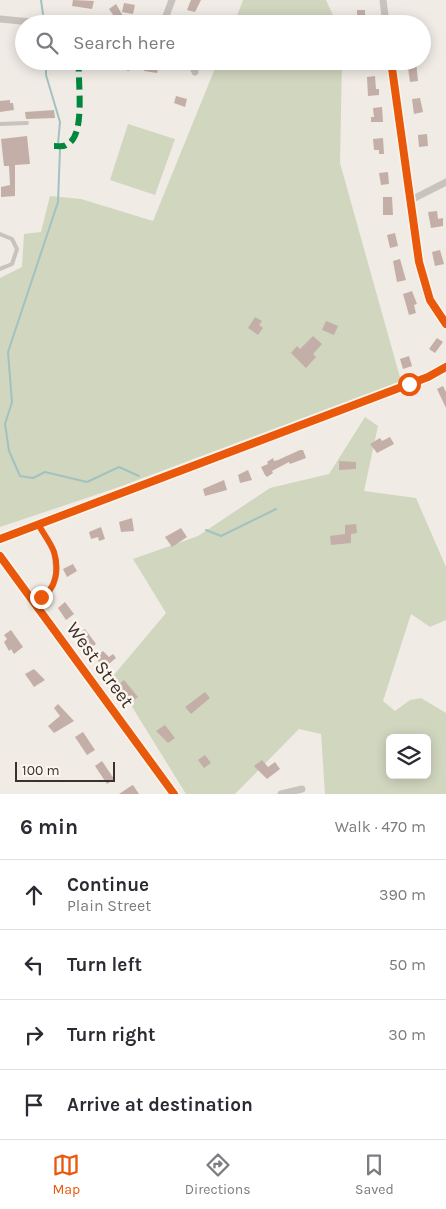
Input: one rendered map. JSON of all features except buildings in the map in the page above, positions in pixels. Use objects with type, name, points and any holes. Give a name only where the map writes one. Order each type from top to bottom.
[{"type":"street","points":[[166,15],[172,0]]},
{"type":"street","points":[[383,0],[385,15]]},
{"type":"street","points":[[0,19],[15,20]]},
{"type":"street","points":[[392,70],[416,247],[430,300],[446,324]]},
{"type":"street","points":[[409,201],[446,182]]},
{"type":"street","points":[[0,539],[428,377],[446,367]]},
{"type":"street","name":"West Street","points":[[0,556],[174,794]]},
{"type":"street","points":[[281,794],[302,789]]},
{"type":"lane","points":[[0,124],[27,123]]},
{"type":"lane","points":[[0,269],[12,264],[17,255],[12,239],[1,233]]},
{"type":"lane","points":[[33,600],[49,593],[54,586],[55,573],[54,552],[38,524]]},
{"type":"green space","points":[[243,0],[326,0],[333,15],[237,15]]},
{"type":"green space","points":[[214,70],[342,70],[340,163],[401,381],[119,487],[0,527],[0,278],[22,267],[24,234],[41,232],[50,196],[81,199],[153,221]]},
{"type":"green space","points":[[128,124],[175,139],[155,195],[110,180]]},
{"type":"green space","points":[[365,417],[378,426],[364,491],[416,498],[446,567],[446,620],[430,627],[411,614],[383,701],[395,711],[410,700],[421,698],[446,713],[446,794],[325,794],[321,734],[299,729],[235,794],[186,794],[113,676],[166,613],[133,559],[198,536],[270,488],[329,474]]},
{"type":"waterway","points":[[41,0],[43,14]]},
{"type":"waterway","points":[[46,70],[60,122],[58,144]]},
{"type":"waterway","points":[[60,149],[58,202],[8,352],[12,402],[5,424],[9,451],[20,476],[33,478],[45,472],[87,482],[119,467],[139,476]]},
{"type":"waterway","points":[[206,530],[221,536],[276,509]]},
{"type":"marked path","points":[[54,146],[66,145],[73,140],[77,131],[80,107],[79,70]]},
{"type":"cycle path","points":[[392,70],[419,262],[430,300],[446,324]]},
{"type":"cycle path","points":[[0,539],[428,377],[446,367]]},
{"type":"cycle path","points":[[0,556],[174,794]]},
{"type":"route","points":[[41,597],[49,593],[54,586],[55,573],[54,552],[38,524],[409,384]]}]
